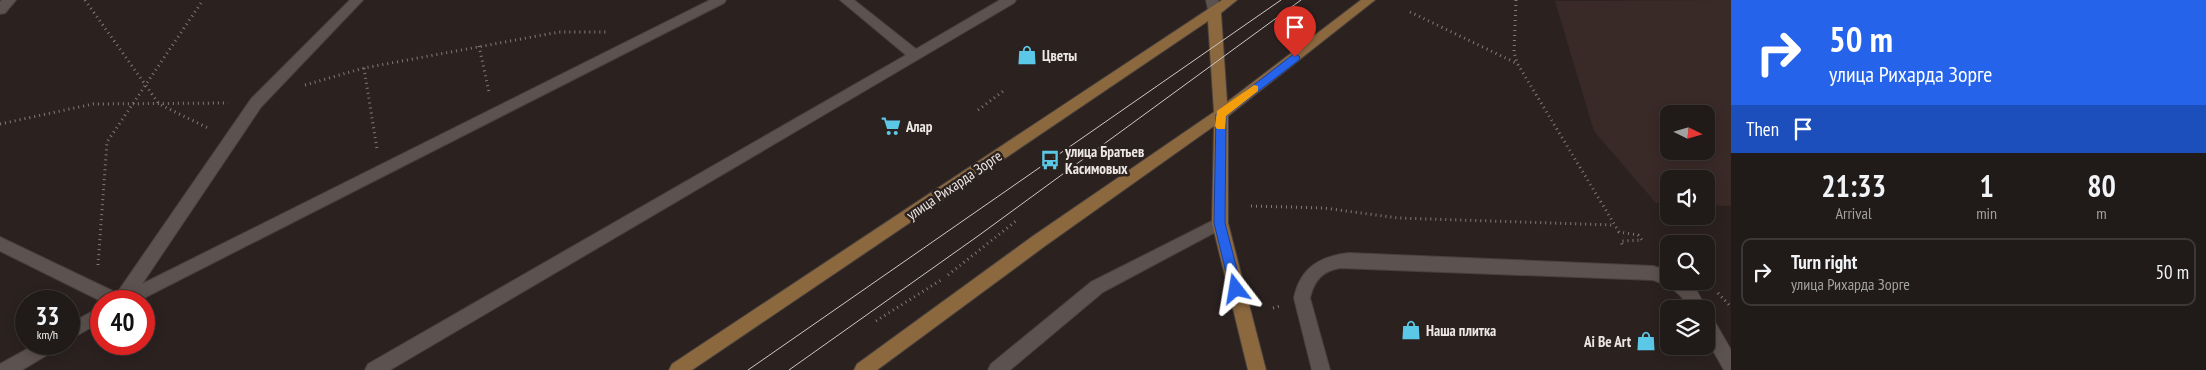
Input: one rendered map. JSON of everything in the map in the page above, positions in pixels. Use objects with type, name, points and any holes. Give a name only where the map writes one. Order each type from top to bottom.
[{"type":"main road","name":"улица Рихарда Зорге","points":[[678,370],[1213,6],[1231,0]]},
{"type":"main road","points":[[863,370],[1039,242],[1221,114],[1370,0]]},
{"type":"main road","points":[[1213,6],[1221,114],[1220,223],[1257,370]]},
{"type":"lane","points":[[0,10],[10,0]]},
{"type":"lane","points":[[129,290],[258,100],[357,0]]},
{"type":"lane","points":[[144,290],[719,0]]},
{"type":"lane","points":[[846,0],[915,55]]},
{"type":"lane","points":[[374,370],[1010,0]]},
{"type":"lane","points":[[997,370],[1097,287],[1220,223]]},
{"type":"lane","points":[[0,244],[94,290]]},
{"type":"lane","points":[[1321,370],[1302,298],[1304,286],[1312,272],[1330,262],[1348,260],[1653,273],[1660,275]]},
{"type":"lane","points":[[1685,290],[1693,300]]},
{"type":"lane","points":[[1715,338],[1731,366]]},
{"type":"lane","points":[[6,370],[32,355]]},
{"type":"path","points":[[85,0],[159,104],[231,140]]},
{"type":"path","points":[[96,290],[107,142],[203,0]]},
{"type":"path","points":[[1516,0],[1514,52],[1517,63],[1620,233],[1638,235],[1642,240],[1622,240]]},
{"type":"path","points":[[1410,12],[1517,63]]},
{"type":"path","points":[[0,124],[93,104],[159,104],[258,100],[364,68],[559,32],[606,32]]},
{"type":"path","points":[[479,46],[493,115]]},
{"type":"path","points":[[364,68],[381,171]]},
{"type":"path","points":[[978,110],[1006,89]]},
{"type":"path","points":[[1251,206],[1324,208],[1398,218],[1614,224]]},
{"type":"path","points":[[876,321],[942,279],[1016,221]]},
{"type":"shaded area","points":[[1731,0],[1731,206],[1715,205],[1715,170],[1660,170],[1660,203],[1656,203],[1594,131],[1555,1]]},
{"type":"tram line","points":[[748,370],[1281,0]]},
{"type":"tram line","points":[[789,370],[978,236],[1301,0]]},
{"type":"slow traffic","points":[[1221,126],[1221,114],[1254,89]]},
{"type":"place","name":"Цветы","points":[[1027,55]]},
{"type":"place","name":"Алар","points":[[891,126]]},
{"type":"place","name":"улица Братьев Касимовых","points":[[1050,160]]},
{"type":"place","name":"Наша плитка","points":[[1411,330]]},
{"type":"place","name":"Ai Be Art","points":[[1646,341]]},
{"type":"route","points":[[1236,289],[1220,223],[1221,114],[1295,57]]}]
